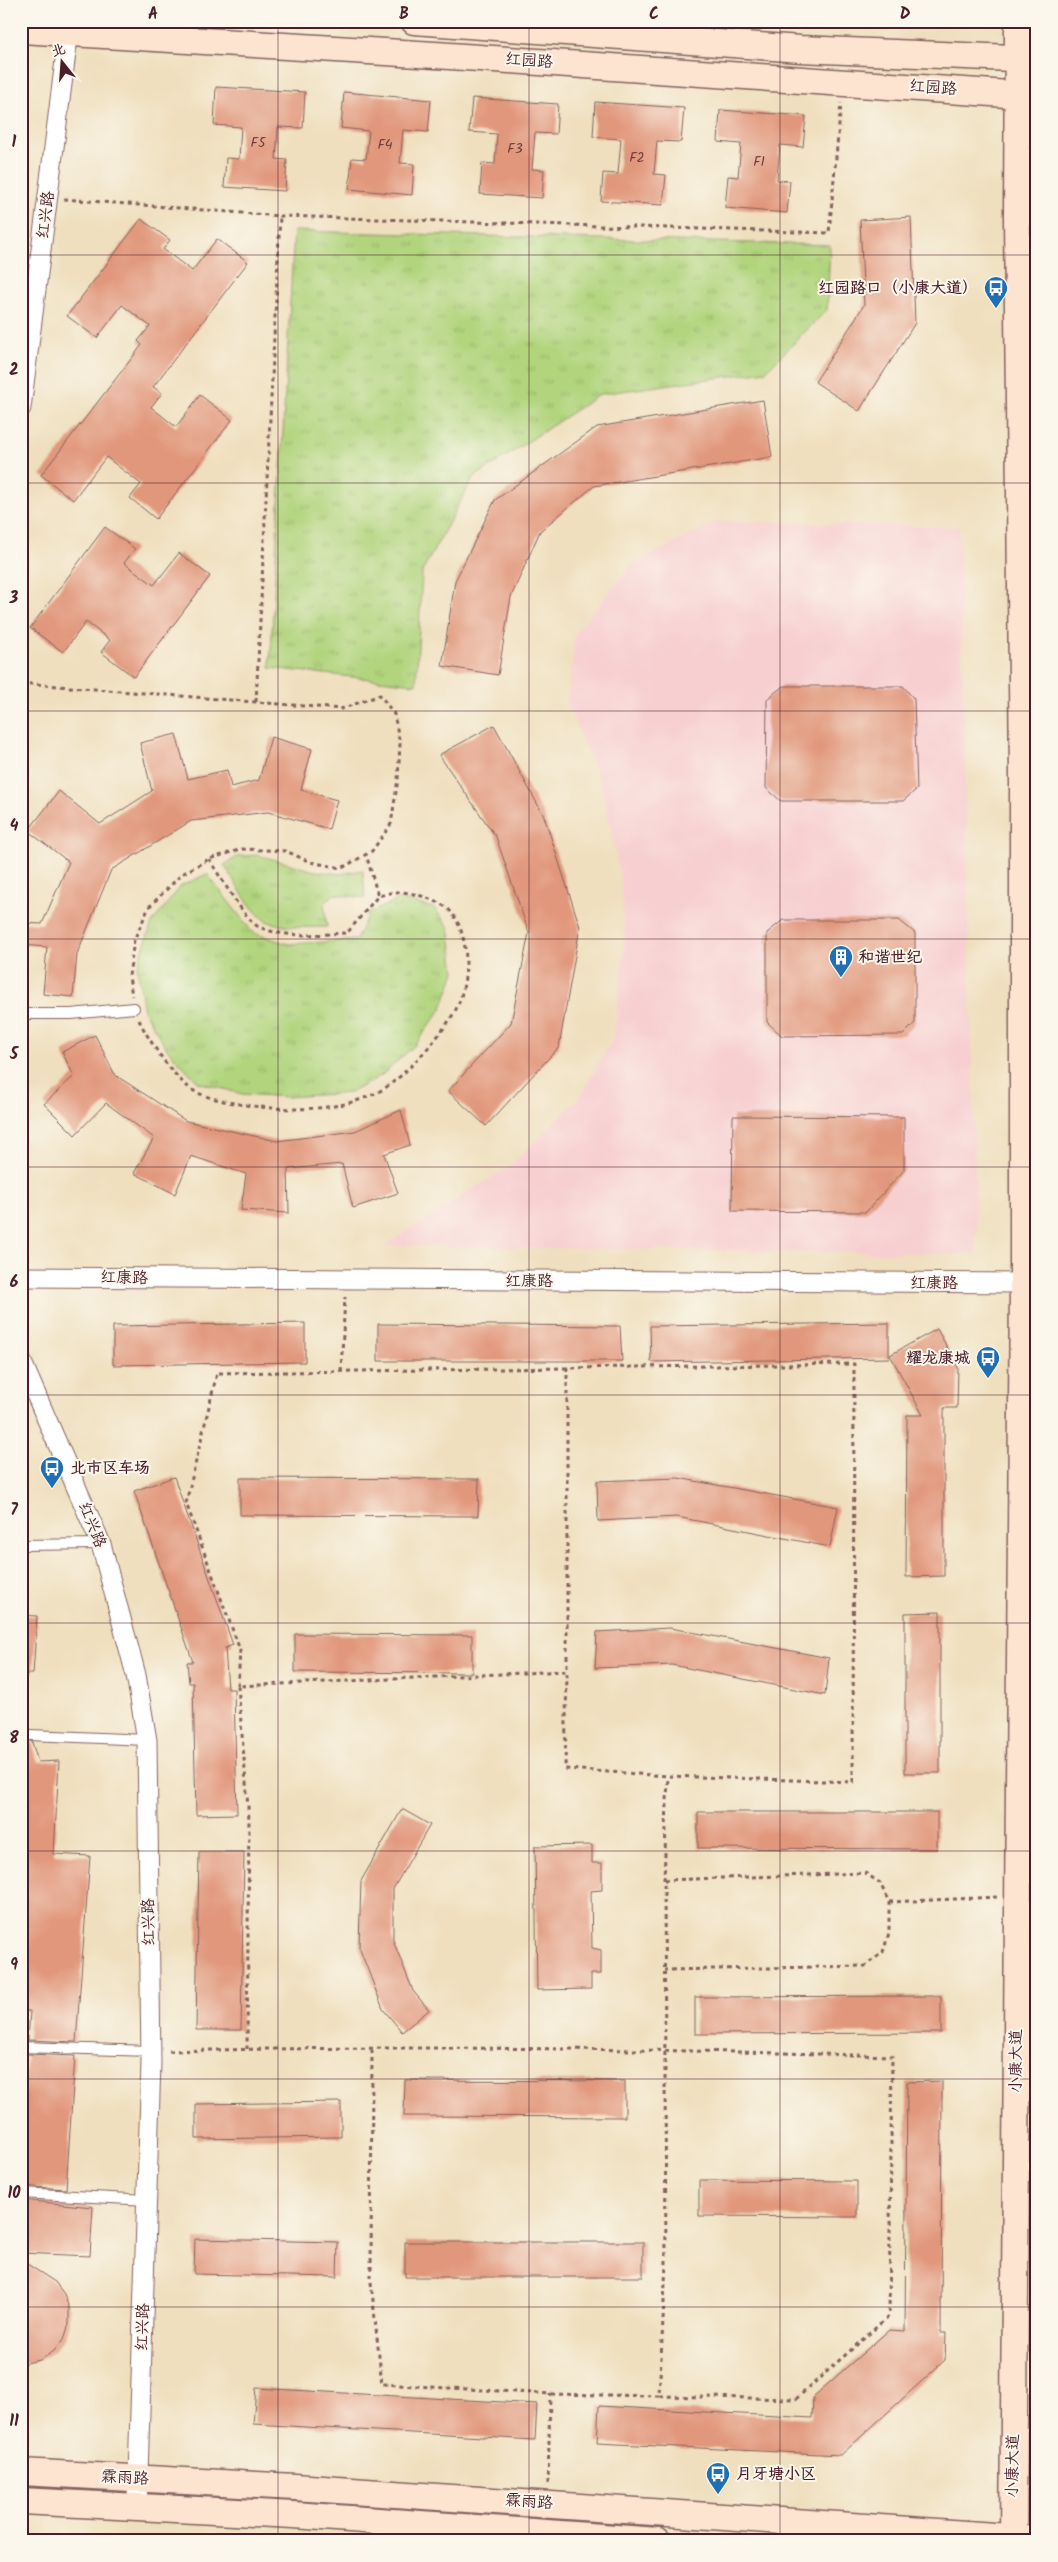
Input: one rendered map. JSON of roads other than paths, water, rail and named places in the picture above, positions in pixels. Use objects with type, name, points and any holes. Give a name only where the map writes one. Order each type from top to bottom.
[{"type":"main road","name":"红园路","points":[[414,21],[698,32],[1027,59]]},
{"type":"main road","name":"小康大道","points":[[1018,21],[1027,59],[1028,431],[1023,774],[1030,1283],[1018,1896],[1026,2078],[1021,2539]]},
{"type":"main road","name":"红园路","points":[[21,30],[69,27],[843,84],[952,89],[1027,96]]},
{"type":"main road","name":"霖雨路","points":[[21,2472],[548,2503],[1021,2539]]},
{"type":"main road","name":"霖雨路","points":[[21,2501],[137,2507],[403,2532],[658,2541]]},
{"type":"street","name":"红兴路","points":[[21,408],[69,27]]},
{"type":"street","name":"红康路","points":[[21,1277],[1030,1283]]},
{"type":"street","name":"红兴路","points":[[21,1360],[101,1544],[136,1675],[147,1740],[151,2052],[137,2507]]},
{"type":"lane","points":[[21,1014],[71,1014],[134,1008]]},
{"type":"lane","points":[[21,1545],[101,1544]]},
{"type":"lane","points":[[30,1735],[147,1740]]},
{"type":"lane","points":[[21,2047],[151,2052]]},
{"type":"lane","points":[[21,2193],[147,2200]]},
{"type":"place","name":"红园路口（小康大道）","points":[[996,309]]},
{"type":"place","name":"和谐世纪","points":[[841,978]]},
{"type":"place","name":"耀龙康城","points":[[988,1379]]},
{"type":"place","name":"北市区车场","points":[[52,1489]]},
{"type":"place","name":"月牙塘小区","points":[[718,2495]]}]
